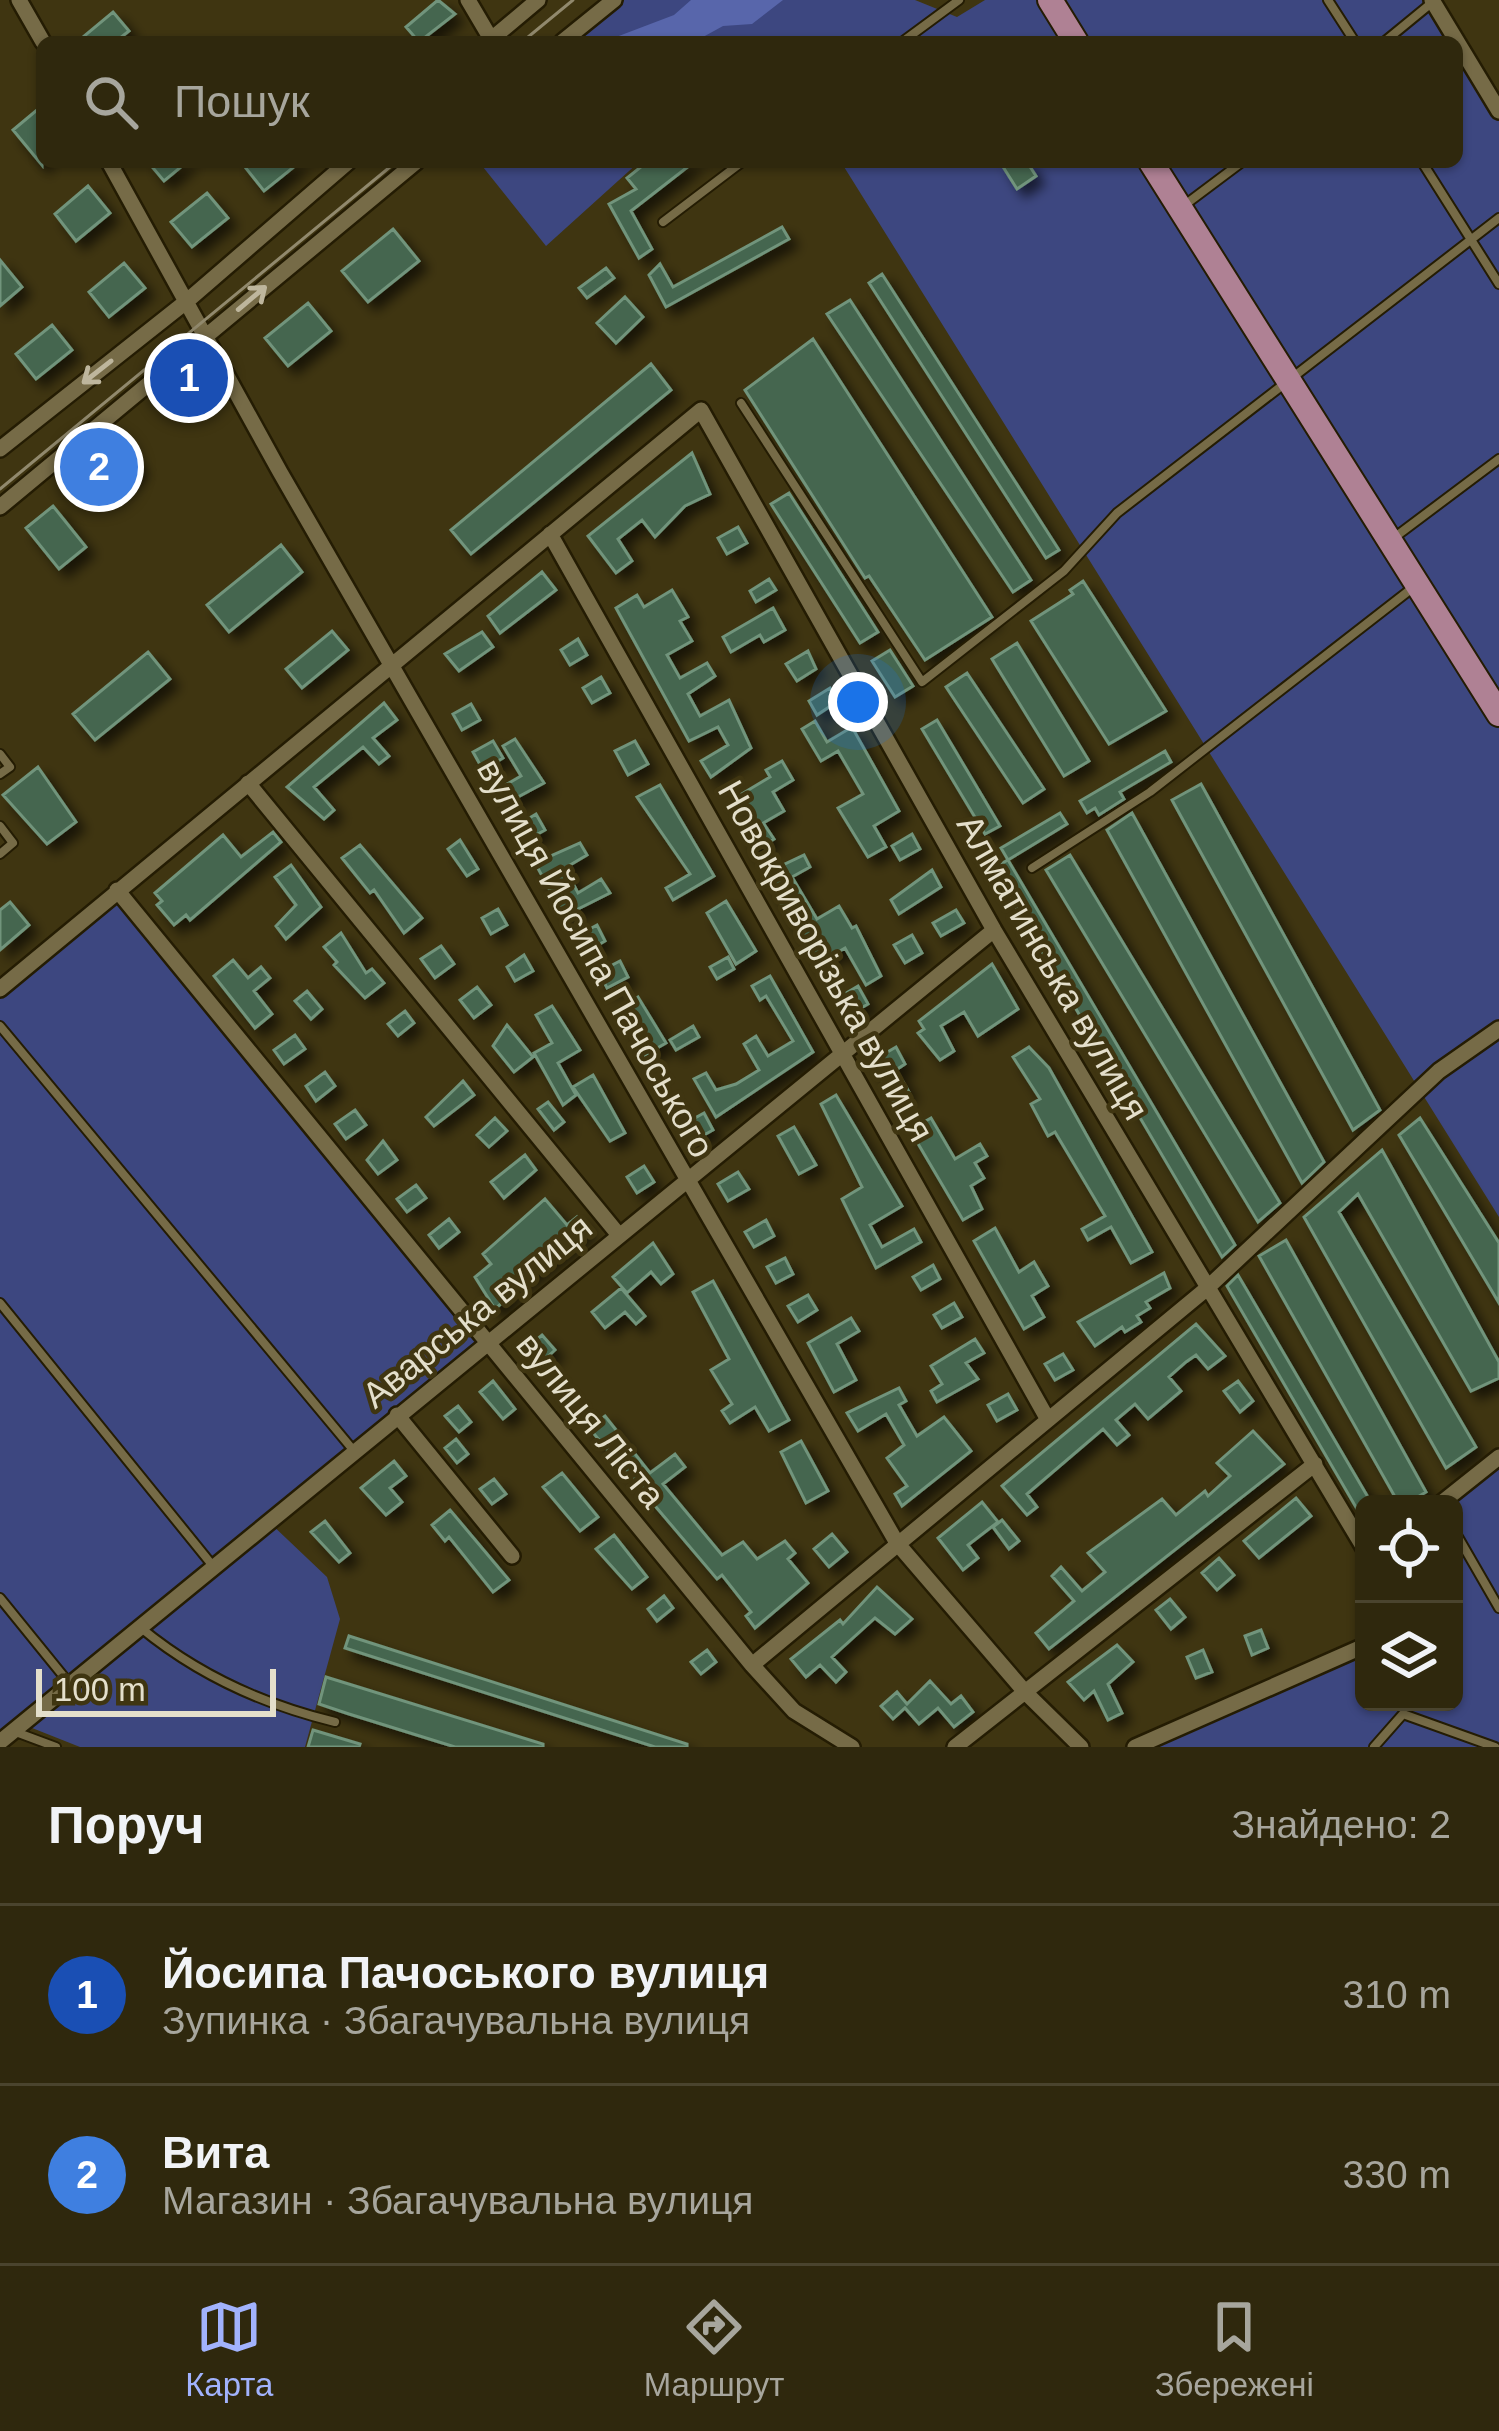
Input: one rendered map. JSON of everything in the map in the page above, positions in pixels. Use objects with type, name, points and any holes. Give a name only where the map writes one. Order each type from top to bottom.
[{"type":"main road","points":[[1050,0],[1072,36]]},
{"type":"main road","points":[[1155,168],[1499,714]]},
{"type":"street","points":[[20,0],[40,36]]},
{"type":"street","points":[[467,0],[486,36]]},
{"type":"street","points":[[495,36],[538,0]]},
{"type":"street","points":[[569,36],[614,0]]},
{"type":"street","points":[[1434,0],[1455,36]]},
{"type":"street","points":[[1463,50],[1499,111]]},
{"type":"street","name":"вулиця Йосипа Пачоського","points":[[113,168],[205,337],[897,1543],[1025,1692],[1082,1747]]},
{"type":"street","points":[[0,448],[187,301],[341,168]]},
{"type":"street","points":[[0,507],[409,168]]},
{"type":"street","name":"Алматинська вулиця","points":[[550,534],[701,410],[994,930],[1205,1290],[1355,1531]]},
{"type":"street","points":[[0,988],[550,534]]},
{"type":"street","name":"Новокриворізька вулиця","points":[[550,534],[1047,1418]]},
{"type":"street","points":[[248,784],[618,1234]]},
{"type":"street","name":"вулиця Ліста","points":[[117,890],[752,1665],[794,1711],[852,1747]]},
{"type":"street","name":"Аварська вулиця","points":[[7,1737],[487,1339],[994,930]]},
{"type":"street","points":[[752,1665],[1205,1290],[1439,1071],[1499,1029]]},
{"type":"street","points":[[397,1415],[512,1556]]},
{"type":"street","points":[[1451,1495],[1499,1457]]},
{"type":"street","points":[[955,1747],[1315,1464]]},
{"type":"street","points":[[1135,1747],[1355,1650]]},
{"type":"lane","points":[[910,36],[958,0]]},
{"type":"lane","points":[[1328,0],[1351,36]]},
{"type":"lane","points":[[1391,36],[1434,0]]},
{"type":"lane","points":[[662,222],[734,168]]},
{"type":"lane","points":[[1180,208],[1234,168]]},
{"type":"lane","points":[[1426,168],[1499,284]]},
{"type":"lane","points":[[741,404],[922,682],[1064,571],[1117,513],[1499,218]]},
{"type":"lane","points":[[1389,541],[1499,459]]},
{"type":"lane","points":[[1032,868],[1150,793],[1416,585]]},
{"type":"lane","points":[[0,754],[10,766],[0,774]]},
{"type":"lane","points":[[0,826],[13,843],[0,854]]},
{"type":"lane","points":[[0,1026],[354,1451]]},
{"type":"lane","points":[[0,1304],[213,1566]]},
{"type":"lane","points":[[1463,1545],[1499,1607]]},
{"type":"lane","points":[[0,1598],[70,1684]]},
{"type":"lane","points":[[140,1627],[166,1649],[238,1689],[284,1710],[335,1722]]},
{"type":"lane","points":[[1374,1747],[1403,1714],[1495,1747]]},
{"type":"lane","points":[[7,1737],[56,1747]]},
{"type":"shaded area","points":[[614,0],[915,0],[957,17],[985,0],[1432,0],[1454,36],[569,36]]},
{"type":"shaded area","points":[[691,0],[783,0],[752,24],[723,26],[705,36],[619,36],[674,15]]},
{"type":"shaded area","points":[[1463,51],[1499,111],[1499,1217],[845,168],[1463,168]]},
{"type":"shaded area","points":[[484,168],[632,168],[546,246]]},
{"type":"shaded area","points":[[117,890],[487,1339],[268,1521],[327,1577],[340,1619],[305,1747],[80,1747],[22,1724],[0,1742],[0,989]]},
{"type":"shaded area","points":[[1499,1457],[1499,1747],[1135,1747],[1355,1650],[1355,1711],[1463,1711],[1463,1495],[1451,1495]]},
{"type":"building","points":[[438,0],[455,14],[427,36],[414,36],[406,27]]},
{"type":"building","points":[[113,12],[129,31],[123,36],[84,36]]},
{"type":"building","points":[[36,111],[36,158],[13,130]]},
{"type":"building","points":[[153,168],[180,168],[164,181]]},
{"type":"building","points":[[246,168],[293,168],[264,191]]},
{"type":"building","points":[[640,168],[686,168],[631,211],[652,249],[639,258],[609,204],[636,189],[627,178]]},
{"type":"building","points":[[1004,168],[1031,168],[1036,176],[1017,189]]},
{"type":"building","points":[[88,186],[110,213],[76,241],[55,214]]},
{"type":"building","points":[[207,193],[228,218],[192,247],[171,222]]},
{"type":"building","points":[[782,227],[789,239],[666,307],[649,275],[660,264],[673,287]]},
{"type":"building","points":[[393,229],[419,261],[368,302],[342,271]]},
{"type":"building","points":[[0,260],[22,287],[0,306]]},
{"type":"building","points":[[124,263],[145,288],[109,317],[89,292]]},
{"type":"building","points":[[606,268],[614,278],[587,298],[579,288]]},
{"type":"building","points":[[882,274],[1059,550],[1046,558],[869,283]]},
{"type":"building","points":[[625,297],[643,317],[616,343],[597,323]]},
{"type":"building","points":[[850,300],[1031,580],[1013,592],[827,314]]},
{"type":"building","points":[[308,303],[331,331],[288,366],[265,338]]},
{"type":"building","points":[[52,325],[72,350],[36,379],[16,354]]},
{"type":"building","points":[[813,339],[992,617],[925,660],[869,576],[865,578],[745,390]]},
{"type":"building","points":[[651,364],[671,390],[471,554],[451,530]]},
{"type":"building","points":[[120,444],[139,468],[107,493],[95,478],[103,472],[96,463]]},
{"type":"building","points":[[692,453],[710,494],[685,506],[655,537],[642,520],[618,539],[632,561],[616,573],[588,536]]},
{"type":"building","points":[[789,493],[878,632],[860,643],[771,504]]},
{"type":"building","points":[[53,506],[86,547],[59,569],[26,528]]},
{"type":"building","points":[[738,527],[747,543],[727,554],[718,538]]},
{"type":"building","points":[[281,545],[302,572],[229,632],[207,605]]},
{"type":"building","points":[[542,572],[556,590],[500,633],[488,616]]},
{"type":"building","points":[[769,579],[776,590],[756,602],[750,591]]},
{"type":"building","points":[[1083,581],[1166,711],[1109,744],[1031,621],[1073,594],[1070,590]]},
{"type":"building","points":[[672,590],[688,617],[680,621],[692,641],[667,655],[680,678],[707,663],[715,676],[688,694],[700,716],[729,700],[751,748],[711,777],[701,761],[728,745],[718,727],[689,741],[616,608],[637,595],[644,607]]},
{"type":"building","points":[[773,608],[785,630],[764,642],[760,635],[731,652],[723,637]]},
{"type":"building","points":[[332,631],[348,650],[302,688],[286,669]]},
{"type":"building","points":[[482,632],[493,647],[459,671],[445,654]]},
{"type":"building","points":[[578,639],[587,655],[570,665],[561,650]]},
{"type":"building","points":[[1017,643],[1089,761],[1064,776],[992,659]]},
{"type":"building","points":[[890,650],[913,686],[895,697],[872,661]]},
{"type":"building","points":[[808,651],[816,669],[797,681],[786,664]]},
{"type":"building","points":[[148,652],[170,679],[95,740],[73,714]]},
{"type":"building","points":[[967,673],[1044,789],[1023,803],[946,687]]},
{"type":"building","points":[[601,677],[610,693],[592,703],[583,688]]},
{"type":"building","points":[[830,688],[838,701],[817,715],[809,701]]},
{"type":"building","points":[[384,703],[397,720],[373,738],[389,756],[379,764],[363,747],[314,787],[334,810],[324,819],[287,787]]},
{"type":"building","points":[[471,704],[480,720],[462,730],[453,714]]},
{"type":"building","points":[[937,720],[1000,826],[985,834],[922,729]]},
{"type":"building","points":[[815,721],[827,742],[852,727],[899,811],[874,826],[886,847],[868,857],[838,808],[863,794],[838,751],[821,761],[802,729]]},
{"type":"building","points":[[515,739],[544,783],[503,805],[495,791],[521,776],[503,746]]},
{"type":"building","points":[[493,741],[503,758],[483,770],[473,752]]},
{"type":"building","points":[[635,741],[648,764],[628,775],[615,751]]},
{"type":"building","points":[[1165,751],[1171,762],[1120,792],[1124,799],[1099,815],[1095,808],[1087,813],[1080,801]]},
{"type":"building","points":[[782,761],[793,780],[773,792],[784,811],[758,826],[740,795],[770,777],[766,770]]},
{"type":"building","points":[[38,767],[76,822],[47,844],[3,795]]},
{"type":"building","points":[[1201,784],[1380,1110],[1353,1130],[1172,800]]},
{"type":"building","points":[[660,785],[714,876],[673,900],[666,888],[690,874],[637,797]]},
{"type":"building","points":[[1060,813],[1067,824],[1008,860],[1001,848]]},
{"type":"building","points":[[1132,813],[1324,1162],[1302,1183],[1107,830]]},
{"type":"building","points":[[536,814],[545,830],[527,840],[518,825]]},
{"type":"building","points":[[764,824],[774,839],[753,852],[744,837]]},
{"type":"building","points":[[273,832],[281,842],[190,920],[186,915],[174,925],[157,905],[162,901],[155,893],[223,835],[241,857]]},
{"type":"building","points":[[912,834],[920,849],[900,860],[892,846]]},
{"type":"building","points":[[460,840],[478,869],[467,876],[448,849]]},
{"type":"building","points":[[580,843],[587,855],[565,868],[578,893],[601,879],[610,893],[564,916],[535,863]]},
{"type":"building","points":[[360,845],[422,918],[404,933],[374,890],[370,893],[342,858]]},
{"type":"building","points":[[804,855],[810,867],[792,877],[817,919],[839,906],[852,928],[856,926],[881,976],[866,985],[845,948],[816,965],[764,874]]},
{"type":"building","points":[[1070,855],[1280,1203],[1258,1222],[1046,870]]},
{"type":"building","points":[[1008,860],[1235,1245],[1222,1257],[993,868]]},
{"type":"building","points":[[291,865],[321,907],[286,939],[276,926],[296,905],[275,877]]},
{"type":"building","points":[[932,870],[941,887],[899,914],[891,900]]},
{"type":"building","points":[[726,901],[756,951],[736,964],[707,913]]},
{"type":"building","points":[[10,902],[29,925],[0,950],[0,910]]},
{"type":"building","points":[[498,909],[507,925],[491,934],[482,918]]},
{"type":"building","points":[[956,910],[964,923],[941,936],[933,923]]},
{"type":"building","points":[[597,925],[605,941],[586,952],[577,936]]},
{"type":"building","points":[[341,933],[366,973],[372,969],[384,983],[365,998],[324,947]]},
{"type":"building","points":[[912,935],[922,953],[905,963],[894,945]]},
{"type":"building","points":[[441,946],[454,964],[435,978],[421,959]]},
{"type":"building","points":[[524,955],[533,971],[515,981],[507,967]]},
{"type":"building","points":[[728,957],[734,969],[717,979],[710,967]]},
{"type":"building","points":[[233,960],[248,978],[261,967],[270,978],[254,991],[272,1014],[255,1028],[214,976]]},
{"type":"building","points":[[620,961],[628,977],[607,988],[599,972]]},
{"type":"building","points":[[992,964],[1018,1009],[978,1036],[964,1012],[941,1026],[954,1051],[940,1060],[918,1033],[924,1029],[919,1021]]},
{"type":"building","points":[[770,976],[813,1052],[716,1117],[694,1079],[706,1073],[716,1090],[736,1084],[759,1070],[744,1044],[756,1036],[768,1056],[793,1041],[766,996],[760,1000],[752,986]]},
{"type":"building","points":[[858,986],[868,1004],[846,1017],[836,999]]},
{"type":"building","points":[[477,987],[491,1005],[474,1018],[460,1000]]},
{"type":"building","points":[[307,991],[322,1009],[311,1019],[295,1001]]},
{"type":"building","points":[[638,997],[666,1043],[645,1055],[618,1009]]},
{"type":"building","points":[[552,1006],[580,1050],[558,1063],[576,1095],[563,1105],[534,1053],[552,1043],[536,1015]]},
{"type":"building","points":[[405,1011],[414,1023],[398,1036],[388,1024]]},
{"type":"building","points":[[507,1025],[533,1057],[514,1072],[493,1046]]},
{"type":"building","points":[[693,1026],[699,1037],[676,1050],[670,1040]]},
{"type":"building","points":[[295,1035],[305,1049],[284,1064],[274,1050]]},
{"type":"building","points":[[896,1047],[905,1064],[896,1070],[909,1092],[893,1101],[872,1061]]},
{"type":"building","points":[[1029,1047],[1049,1068],[1152,1252],[1131,1263],[1111,1227],[1088,1240],[1082,1229],[1105,1216],[1055,1132],[1048,1136],[1031,1104],[1040,1099],[1013,1057]]},
{"type":"building","points":[[325,1072],[335,1086],[316,1101],[306,1086]]},
{"type":"building","points":[[593,1075],[625,1133],[610,1141],[573,1087]]},
{"type":"building","points":[[463,1081],[474,1095],[434,1126],[426,1117]]},
{"type":"building","points":[[836,1095],[902,1206],[870,1225],[882,1247],[914,1229],[921,1242],[876,1268],[842,1199],[862,1187],[821,1104]]},
{"type":"building","points":[[548,1102],[564,1122],[554,1130],[538,1109]]},
{"type":"building","points":[[355,1110],[366,1125],[346,1139],[335,1124]]},
{"type":"building","points":[[704,1113],[713,1130],[693,1141],[684,1124]]},
{"type":"building","points":[[495,1118],[507,1131],[489,1147],[477,1135]]},
{"type":"building","points":[[931,1118],[955,1159],[980,1144],[987,1156],[975,1163],[984,1178],[971,1186],[982,1209],[963,1220],[910,1130]]},
{"type":"building","points":[[1420,1118],[1499,1243],[1499,1303],[1399,1135]]},
{"type":"building","points":[[794,1127],[816,1165],[799,1174],[778,1136]]},
{"type":"building","points":[[383,1141],[397,1160],[378,1174],[367,1160]]},
{"type":"building","points":[[1382,1150],[1499,1362],[1499,1378],[1471,1391],[1358,1194],[1339,1212],[1476,1447],[1446,1468],[1304,1217]]},
{"type":"building","points":[[525,1155],[536,1170],[504,1198],[491,1182]]},
{"type":"building","points":[[644,1166],[654,1182],[637,1193],[627,1177]]},
{"type":"building","points":[[738,1172],[749,1189],[728,1201],[718,1184]]},
{"type":"building","points":[[416,1185],[426,1198],[407,1212],[397,1199]]},
{"type":"building","points":[[545,1199],[567,1225],[577,1217],[587,1230],[507,1293],[510,1296],[495,1309],[475,1277],[491,1264],[483,1254]]},
{"type":"building","points":[[449,1219],[459,1232],[439,1248],[429,1235]]},
{"type":"building","points":[[766,1220],[774,1236],[754,1247],[745,1232]]},
{"type":"building","points":[[995,1228],[1019,1272],[1034,1262],[1048,1286],[1032,1296],[1044,1317],[1024,1329],[974,1241]]},
{"type":"building","points":[[1286,1240],[1426,1492],[1394,1495],[1259,1256]]},
{"type":"building","points":[[653,1243],[673,1274],[661,1284],[651,1272],[627,1293],[613,1277]]},
{"type":"building","points":[[785,1258],[793,1274],[776,1283],[767,1267]]},
{"type":"building","points":[[933,1265],[940,1279],[921,1290],[913,1277]]},
{"type":"building","points":[[1164,1273],[1170,1288],[1146,1302],[1150,1308],[1137,1316],[1141,1322],[1125,1332],[1122,1327],[1095,1346],[1078,1322]]},
{"type":"building","points":[[1238,1275],[1367,1495],[1355,1495],[1355,1506],[1227,1286]]},
{"type":"building","points":[[713,1281],[789,1420],[769,1431],[755,1407],[730,1423],[722,1411],[732,1404],[711,1370],[729,1359],[693,1292]]},
{"type":"building","points":[[621,1288],[645,1316],[636,1324],[625,1312],[605,1328],[592,1312]]},
{"type":"building","points":[[808,1295],[817,1310],[798,1322],[788,1306]]},
{"type":"building","points":[[954,1303],[962,1317],[942,1328],[934,1315]]},
{"type":"building","points":[[851,1318],[859,1331],[837,1344],[856,1380],[834,1392],[808,1343]]},
{"type":"building","points":[[1196,1324],[1225,1356],[1208,1369],[1196,1355],[1186,1362],[1169,1377],[1181,1391],[1148,1419],[1135,1404],[1116,1420],[1129,1435],[1117,1445],[1103,1429],[1027,1494],[1037,1507],[1027,1515],[1002,1486]]},
{"type":"building","points":[[542,1335],[555,1350],[543,1361],[529,1346]]},
{"type":"building","points":[[975,1339],[984,1353],[966,1363],[978,1379],[937,1402],[931,1391],[942,1384],[931,1366]]},
{"type":"building","points":[[1063,1354],[1073,1370],[1055,1380],[1045,1364]]},
{"type":"building","points":[[493,1381],[515,1409],[503,1419],[480,1392]]},
{"type":"building","points":[[1238,1381],[1253,1401],[1240,1412],[1224,1391]]},
{"type":"building","points":[[899,1388],[906,1401],[899,1405],[917,1436],[944,1417],[971,1451],[902,1506],[895,1494],[907,1486],[887,1458],[904,1445],[886,1414],[858,1431],[847,1413]]},
{"type":"building","points":[[1008,1394],[1017,1410],[997,1421],[988,1405]]},
{"type":"building","points":[[458,1406],[471,1422],[459,1432],[445,1416]]},
{"type":"building","points":[[605,1416],[650,1473],[675,1454],[685,1467],[663,1484],[722,1555],[743,1542],[757,1559],[785,1541],[795,1553],[788,1559],[808,1583],[755,1628],[746,1616],[751,1612],[722,1575],[717,1579],[589,1428]]},
{"type":"building","points":[[1253,1431],[1284,1464],[1049,1649],[1036,1633],[1074,1601],[1052,1576],[1061,1567],[1082,1591],[1105,1572],[1088,1553],[1162,1499],[1176,1515],[1205,1491],[1208,1496],[1230,1476],[1217,1463]]},
{"type":"building","points":[[456,1439],[468,1454],[457,1463],[445,1448]]},
{"type":"building","points":[[801,1441],[828,1491],[806,1503],[781,1452]]},
{"type":"building","points":[[394,1461],[406,1476],[390,1488],[402,1502],[386,1515],[361,1488]]},
{"type":"building","points":[[562,1473],[598,1517],[580,1531],[543,1487]]},
{"type":"building","points":[[494,1479],[506,1494],[492,1504],[480,1489]]},
{"type":"building","points":[[1296,1498],[1311,1516],[1259,1558],[1244,1541]]},
{"type":"building","points":[[982,1502],[998,1522],[968,1545],[978,1558],[963,1570],[938,1538]]},
{"type":"building","points":[[450,1510],[509,1580],[493,1592],[449,1537],[445,1541],[432,1525]]},
{"type":"building","points":[[1002,1520],[1019,1541],[1009,1549],[993,1527]]},
{"type":"building","points":[[325,1521],[350,1553],[339,1562],[311,1532]]},
{"type":"building","points":[[832,1534],[847,1552],[829,1567],[814,1549]]},
{"type":"building","points":[[614,1535],[647,1577],[632,1589],[596,1549]]},
{"type":"building","points":[[1219,1558],[1234,1575],[1217,1590],[1202,1573]]},
{"type":"building","points":[[877,1587],[912,1619],[895,1634],[875,1618],[832,1657],[846,1672],[836,1682],[820,1665],[806,1677],[791,1659],[840,1620],[843,1624]]},
{"type":"building","points":[[664,1596],[673,1608],[657,1621],[648,1609]]},
{"type":"building","points":[[1170,1599],[1185,1617],[1171,1629],[1156,1610]]},
{"type":"building","points":[[1261,1630],[1268,1648],[1252,1655],[1245,1636]]},
{"type":"building","points":[[349,1636],[687,1747],[655,1747],[345,1648]]},
{"type":"building","points":[[1117,1645],[1133,1662],[1108,1684],[1122,1713],[1108,1720],[1094,1691],[1084,1700],[1068,1682]]},
{"type":"building","points":[[707,1650],[716,1662],[701,1674],[691,1662]]},
{"type":"building","points":[[1203,1650],[1212,1672],[1196,1678],[1187,1657]]},
{"type":"building","points":[[326,1677],[543,1747],[455,1747],[349,1714],[319,1704]]},
{"type":"building","points":[[930,1681],[951,1704],[961,1696],[973,1712],[954,1727],[938,1708],[919,1724],[905,1708],[893,1719],[881,1706],[897,1692],[907,1704]]},
{"type":"building","points":[[313,1730],[360,1744],[359,1747],[308,1747]]},
{"type":"tram line","points":[[529,36],[573,0]]},
{"type":"tram line","points":[[0,489],[389,168]]},
{"type":"place","name":"Йосипа Пачоського вулиця","points":[[189,378]]},
{"type":"place","name":"Вита","points":[[99,467]]}]
